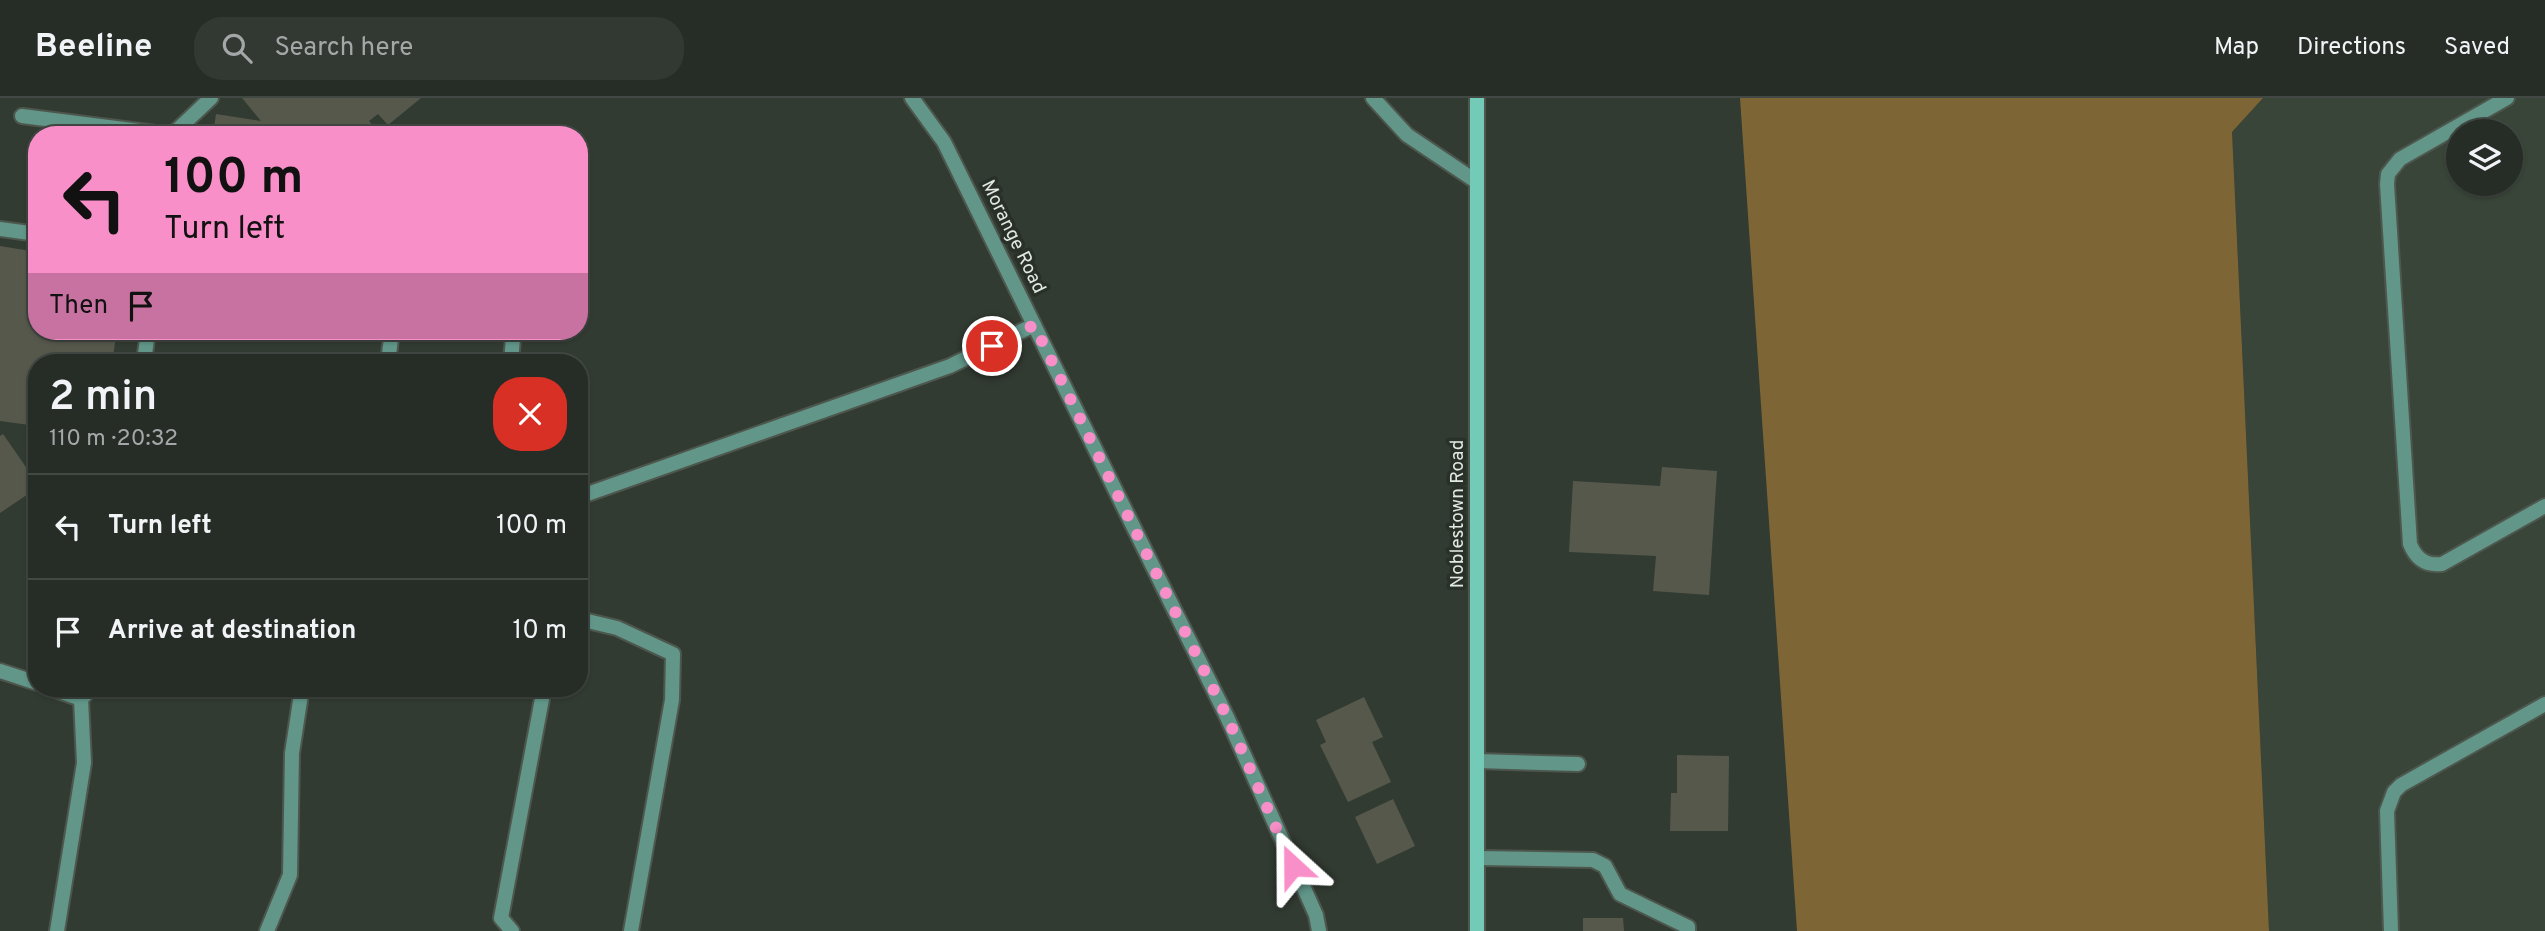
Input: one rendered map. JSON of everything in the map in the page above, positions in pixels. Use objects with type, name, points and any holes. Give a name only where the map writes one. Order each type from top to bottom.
[{"type":"main road","name":"Noblestown Road","points":[[1477,98],[1477,931]]},
{"type":"street","points":[[182,126],[212,98]]},
{"type":"street","name":"Morange Road","points":[[912,98],[944,142],[1227,717],[1316,915],[1319,931]]},
{"type":"street","points":[[1373,98],[1407,135],[1477,182]]},
{"type":"street","points":[[2507,98],[2400,159],[2388,174],[2410,544],[2413,552],[2425,563],[2442,564],[2545,506]]},
{"type":"street","points":[[22,116],[101,126]]},
{"type":"street","points":[[0,229],[28,233]]},
{"type":"street","points":[[588,494],[950,366],[1034,325]]},
{"type":"street","points":[[588,621],[617,628],[673,654],[673,700],[631,931]]},
{"type":"street","points":[[0,671],[28,680]]},
{"type":"street","points":[[57,931],[84,763],[80,699],[74,697]]},
{"type":"street","points":[[267,931],[290,875],[292,753],[301,697]]},
{"type":"street","points":[[512,931],[501,918],[542,697]]},
{"type":"street","points":[[2391,931],[2387,811],[2394,792],[2401,785],[2545,704]]},
{"type":"street","points":[[1477,761],[1577,764]]},
{"type":"street","points":[[1477,858],[1593,860],[1605,866],[1620,894],[1688,927],[1688,931]]},
{"type":"shaded area","points":[[1740,98],[2263,98],[2232,132],[2269,931],[1797,931]]},
{"type":"shaded area","points":[[2263,98],[2545,98],[2545,931],[2269,931],[2232,132]]},
{"type":"building","points":[[242,98],[421,98],[388,125],[378,114],[369,121],[373,126],[214,126],[216,114],[261,121]]},
{"type":"building","points":[[0,246],[28,251],[28,340],[116,340],[113,354],[28,354],[28,425],[0,421]]},
{"type":"building","points":[[3,434],[28,470],[28,494],[0,513],[0,436]]},
{"type":"building","points":[[1662,467],[1717,471],[1709,595],[1653,591],[1656,556],[1569,552],[1573,481],[1660,486]]},
{"type":"building","points":[[1364,697],[1383,737],[1372,742],[1391,782],[1348,802],[1320,745],[1326,742],[1316,720]]},
{"type":"building","points":[[1677,755],[1729,756],[1728,831],[1670,831],[1671,793],[1677,793]]},
{"type":"building","points":[[1393,799],[1415,846],[1377,864],[1355,817]]},
{"type":"building","points":[[1583,918],[1623,918],[1624,931],[1583,931]]},
{"type":"route","points":[[992,346],[1034,325],[1227,717],[1293,866]]}]
